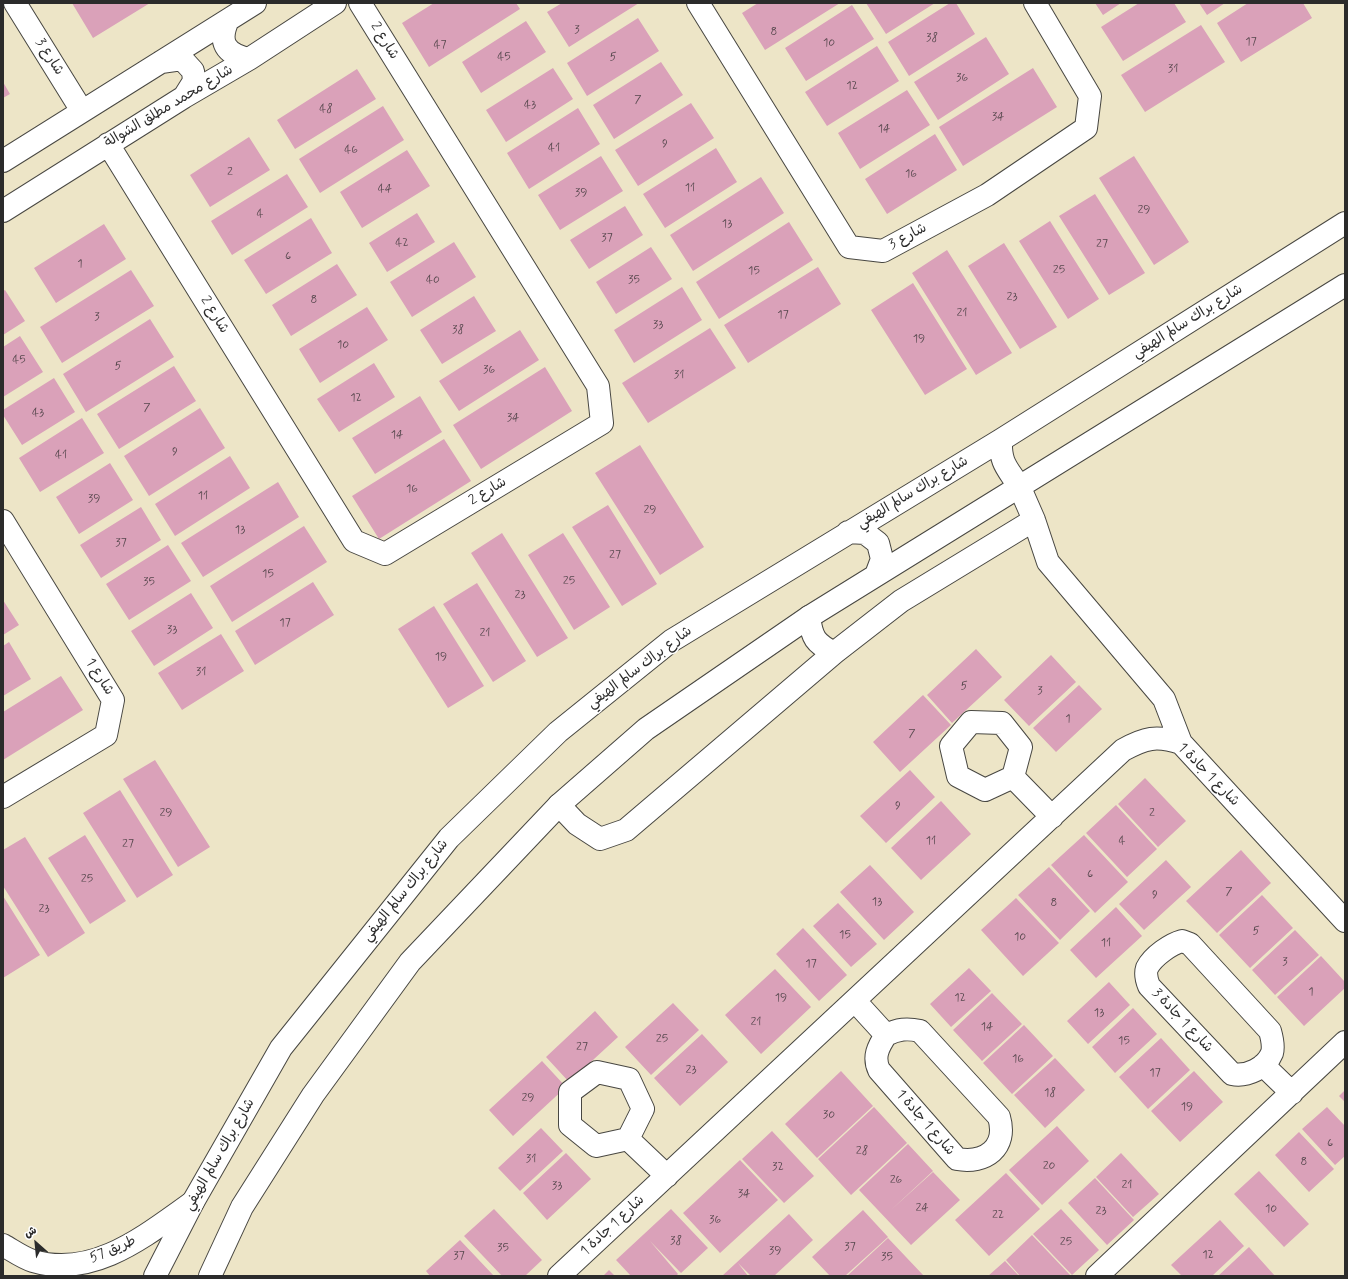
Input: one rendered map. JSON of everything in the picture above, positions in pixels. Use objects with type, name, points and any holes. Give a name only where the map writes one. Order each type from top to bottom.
[{"type":"street","name":"شارع 3","points":[[15,3],[82,111]]},
{"type":"street","points":[[3,161],[255,3]]},
{"type":"street","name":"شارع محمد مطلق الشوالة","points":[[3,211],[184,97],[249,60],[335,3]]},
{"type":"street","name":"شارع 2","points":[[108,144],[354,541],[386,554],[602,423],[598,386],[360,3]]},
{"type":"street","name":"شارع 3","points":[[698,3],[849,247],[883,251],[987,195],[1086,128],[1090,96],[1035,3]]},
{"type":"street","points":[[228,20],[223,34],[226,47],[233,54],[249,60]]},
{"type":"street","points":[[161,62],[182,59],[193,71],[194,81],[184,97]]},
{"type":"street","name":"شارع براك سالم الهيفي","points":[[155,1276],[193,1202],[281,1048],[449,838],[558,732],[671,641],[1001,440],[1345,223]]},
{"type":"street","points":[[210,1276],[242,1207],[313,1095],[406,969],[559,805],[646,728],[809,617],[1020,488],[1345,285]]},
{"type":"street","points":[[1001,440],[1000,454],[1005,466],[1020,488],[1034,520],[1048,562],[1164,699],[1181,743]]},
{"type":"street","points":[[559,805],[577,824],[600,839],[626,830],[834,653],[901,601],[1034,520]]},
{"type":"street","name":"شارع 1","points":[[3,521],[113,700],[106,735],[3,797]]},
{"type":"street","points":[[848,532],[865,533],[878,543],[882,559],[876,575]]},
{"type":"street","points":[[809,617],[812,635],[821,646],[834,653]]},
{"type":"street","name":"شارع 1 جادة 1","points":[[559,1276],[1123,750],[1152,738],[1167,738],[1181,743],[1345,921]]},
{"type":"street","points":[[1014,777],[1052,817]]},
{"type":"street","name":"شارع 1 جادة 3","points":[[1182,941],[1190,944],[1196,950],[1270,1031],[1273,1041],[1272,1053],[1263,1065],[1241,1076],[1232,1074],[1149,986],[1146,977],[1148,968],[1160,953],[1173,943],[1182,941]]},
{"type":"street","points":[[855,1001],[886,1035]]},
{"type":"street","name":"شارع 1 جادة 1","points":[[908,1028],[920,1031],[998,1118],[1002,1127],[1001,1138],[994,1150],[982,1158],[969,1161],[957,1159],[879,1070],[875,1062],[879,1047],[886,1035],[896,1030],[908,1028]]},
{"type":"street","points":[[1102,1274],[1345,1042]]},
{"type":"street","points":[[1263,1065],[1292,1093]]},
{"type":"street","points":[[628,1139],[667,1176]]},
{"type":"street","name":"طريق 57","points":[[3,1245],[32,1260],[65,1266],[96,1260],[118,1251],[142,1238],[193,1202]]},
{"type":"building","points":[[72,3],[150,3],[93,38]]},
{"type":"building","points":[[434,3],[516,3],[520,9],[429,67],[402,23]]},
{"type":"building","points":[[562,3],[639,3],[569,47],[547,12]]},
{"type":"building","points":[[758,3],[840,3],[765,50],[742,13]]},
{"type":"building","points":[[866,3],[935,3],[886,34]]},
{"type":"building","points":[[950,3],[956,3],[975,34],[909,76],[888,42]]},
{"type":"building","points":[[1095,3],[1121,3],[1103,15]]},
{"type":"building","points":[[1139,3],[1174,3],[1186,22],[1123,61],[1101,27]]},
{"type":"building","points":[[1199,3],[1225,3],[1207,15]]},
{"type":"building","points":[[1248,3],[1303,3],[1312,18],[1241,62],[1217,23]]},
{"type":"building","points":[[852,5],[874,39],[806,81],[785,48]]},
{"type":"building","points":[[638,18],[659,51],[587,96],[567,63]]},
{"type":"building","points":[[526,21],[546,52],[481,93],[462,62]]},
{"type":"building","points":[[1201,25],[1225,62],[1145,112],[1121,75]]},
{"type":"building","points":[[986,37],[1009,74],[938,120],[914,82]]},
{"type":"building","points":[[877,46],[899,81],[827,126],[805,92]]},
{"type":"building","points":[[661,62],[683,95],[614,139],[593,105]]},
{"type":"building","points":[[553,68],[573,99],[506,142],[486,110]]},
{"type":"building","points":[[1033,68],[1057,107],[963,166],[939,127]]},
{"type":"building","points":[[357,69],[376,99],[295,149],[277,120]]},
{"type":"building","points":[[3,82],[10,94],[3,98]]},
{"type":"building","points":[[907,90],[930,125],[860,169],[838,133]]},
{"type":"building","points":[[691,103],[714,138],[638,186],[615,150]]},
{"type":"building","points":[[383,106],[404,140],[320,193],[299,159]]},
{"type":"building","points":[[578,108],[600,144],[529,189],[507,153]]},
{"type":"building","points":[[935,134],[957,170],[887,214],[865,179]]},
{"type":"building","points":[[249,137],[270,170],[210,207],[190,175]]},
{"type":"building","points":[[716,148],[737,182],[665,228],[643,194]]},
{"type":"building","points":[[407,150],[430,186],[362,228],[340,192]]},
{"type":"building","points":[[601,156],[623,191],[560,230],[538,195]]},
{"type":"building","points":[[1134,156],[1189,242],[1154,265],[1099,178]]},
{"type":"building","points":[[287,174],[308,207],[232,255],[211,221]]},
{"type":"building","points":[[761,177],[784,213],[693,271],[670,235]]},
{"type":"building","points":[[1095,194],[1145,273],[1109,295],[1059,216]]},
{"type":"building","points":[[625,206],[643,235],[589,269],[570,240]]},
{"type":"building","points":[[417,213],[435,242],[387,272],[369,243]]},
{"type":"building","points":[[311,218],[332,253],[266,294],[244,260]]},
{"type":"building","points":[[1050,221],[1099,299],[1068,319],[1019,241]]},
{"type":"building","points":[[789,222],[813,260],[719,319],[696,282]]},
{"type":"building","points":[[104,224],[126,259],[56,303],[34,268]]},
{"type":"building","points":[[454,242],[476,277],[412,317],[390,282]]},
{"type":"building","points":[[1004,243],[1057,327],[1020,349],[968,266]]},
{"type":"building","points":[[651,247],[672,279],[616,314],[596,282]]},
{"type":"building","points":[[947,250],[1012,353],[976,375],[912,273]]},
{"type":"building","points":[[337,264],[357,295],[291,336],[272,305]]},
{"type":"building","points":[[818,267],[841,304],[748,363],[724,325]]},
{"type":"building","points":[[131,270],[154,306],[62,363],[40,327]]},
{"type":"building","points":[[913,283],[967,369],[925,395],[871,310]]},
{"type":"building","points":[[682,287],[702,320],[634,363],[614,330]]},
{"type":"building","points":[[5,290],[25,321],[3,335],[3,291]]},
{"type":"building","points":[[474,296],[496,331],[442,364],[420,330]]},
{"type":"building","points":[[367,307],[388,340],[320,383],[299,349]]},
{"type":"building","points":[[150,319],[174,357],[86,412],[63,374]]},
{"type":"building","points":[[710,328],[736,368],[648,423],[622,383]]},
{"type":"building","points":[[520,330],[539,360],[459,411],[439,381]]},
{"type":"building","points":[[20,336],[43,372],[3,397],[3,347]]},
{"type":"building","points":[[374,363],[395,397],[339,432],[317,399]]},
{"type":"building","points":[[174,366],[196,401],[119,449],[97,414]]},
{"type":"building","points":[[545,367],[572,411],[481,469],[453,425]]},
{"type":"building","points":[[54,378],[75,412],[22,445],[3,415],[3,410]]},
{"type":"building","points":[[420,396],[442,432],[375,474],[352,438]]},
{"type":"building","points":[[200,408],[225,448],[149,496],[124,456]]},
{"type":"building","points":[[82,418],[104,453],[40,492],[19,458]]},
{"type":"building","points":[[444,439],[471,481],[379,539],[352,496]]},
{"type":"building","points":[[640,445],[704,547],[660,575],[595,473]]},
{"type":"building","points":[[230,456],[250,488],[175,536],[155,504]]},
{"type":"building","points":[[110,463],[133,500],[79,534],[56,497]]},
{"type":"building","points":[[278,482],[299,517],[203,577],[181,543]]},
{"type":"building","points":[[608,505],[657,584],[622,606],[572,527]]},
{"type":"building","points":[[141,507],[161,540],[101,578],[80,545]]},
{"type":"building","points":[[304,526],[327,562],[232,622],[210,586]]},
{"type":"building","points":[[502,533],[568,638],[537,657],[471,553]]},
{"type":"building","points":[[563,533],[610,607],[574,630],[528,555]]},
{"type":"building","points":[[168,545],[191,581],[129,620],[106,584]]},
{"type":"building","points":[[313,582],[334,615],[255,665],[235,631]]},
{"type":"building","points":[[477,583],[526,661],[493,682],[443,604]]},
{"type":"building","points":[[191,593],[213,628],[154,666],[131,631]]},
{"type":"building","points":[[3,600],[19,625],[3,635]]},
{"type":"building","points":[[434,606],[484,686],[448,708],[398,629]]},
{"type":"building","points":[[221,634],[244,671],[182,710],[158,673]]},
{"type":"building","points":[[9,642],[31,679],[3,696],[3,646]]},
{"type":"building","points":[[976,649],[1002,677],[952,723],[927,695]]},
{"type":"building","points":[[1051,655],[1076,682],[1029,726],[1004,700]]},
{"type":"building","points":[[61,676],[83,710],[3,760],[3,712]]},
{"type":"building","points":[[1079,685],[1102,709],[1056,752],[1033,728]]},
{"type":"building","points":[[923,695],[951,725],[900,772],[873,742]]},
{"type":"building","points":[[155,760],[210,847],[178,867],[123,779]]},
{"type":"building","points":[[910,770],[935,797],[886,843],[860,816]]},
{"type":"building","points":[[1145,778],[1186,821],[1158,847],[1118,804]]},
{"type":"building","points":[[120,790],[173,875],[137,898],[83,813]]},
{"type":"building","points":[[941,801],[971,834],[921,880],[891,848]]},
{"type":"building","points":[[1116,805],[1157,849],[1127,877],[1086,833]]},
{"type":"building","points":[[85,835],[126,901],[90,924],[48,858]]},
{"type":"building","points":[[1084,835],[1128,882],[1095,913],[1051,865]]},
{"type":"building","points":[[25,837],[85,933],[48,957],[3,886],[3,850]]},
{"type":"building","points":[[1241,850],[1271,883],[1217,933],[1186,901]]},
{"type":"building","points":[[1166,860],[1191,887],[1144,930],[1119,904]]},
{"type":"building","points":[[870,865],[914,912],[884,940],[840,892]]},
{"type":"building","points":[[1049,867],[1090,911],[1060,940],[1018,895]]},
{"type":"building","points":[[1262,895],[1293,928],[1250,968],[1219,935]]},
{"type":"building","points":[[3,896],[40,955],[3,978]]},
{"type":"building","points":[[1016,898],[1059,943],[1023,976],[981,930]]},
{"type":"building","points":[[838,903],[877,944],[851,967],[813,926]]},
{"type":"building","points":[[1116,907],[1142,936],[1096,978],[1070,950]]},
{"type":"building","points":[[803,928],[847,975],[819,1001],[776,954]]},
{"type":"building","points":[[1295,930],[1319,955],[1275,995],[1252,970]]},
{"type":"building","points":[[1321,956],[1345,982],[1345,988],[1304,1026],[1277,997]]},
{"type":"building","points":[[969,968],[991,991],[951,1027],[930,1004]]},
{"type":"building","points":[[775,969],[811,1007],[761,1054],[725,1015]]},
{"type":"building","points":[[1109,982],[1130,1005],[1088,1044],[1067,1021]]},
{"type":"building","points":[[992,993],[1022,1024],[982,1061],[953,1030]]},
{"type":"building","points":[[673,1003],[699,1030],[651,1075],[625,1047]]},
{"type":"building","points":[[1133,1008],[1157,1034],[1115,1073],[1092,1047]]},
{"type":"building","points":[[595,1011],[618,1037],[569,1082],[546,1057]]},
{"type":"building","points":[[1024,1025],[1053,1056],[1012,1094],[983,1063]]},
{"type":"building","points":[[702,1034],[728,1062],[680,1106],[654,1078]]},
{"type":"building","points":[[1161,1038],[1190,1070],[1148,1109],[1119,1077]]},
{"type":"building","points":[[1055,1058],[1085,1090],[1045,1128],[1014,1095]]},
{"type":"building","points":[[542,1061],[566,1087],[513,1136],[489,1110]]},
{"type":"building","points":[[841,1071],[873,1106],[817,1158],[785,1124]]},
{"type":"building","points":[[1194,1071],[1223,1102],[1180,1142],[1151,1111]]},
{"type":"building","points":[[1345,1090],[1345,1102],[1339,1096]]},
{"type":"building","points":[[874,1107],[907,1143],[851,1195],[818,1159]]},
{"type":"building","points":[[1327,1107],[1345,1126],[1345,1156],[1335,1165],[1302,1129]]},
{"type":"building","points":[[1057,1126],[1089,1161],[1042,1205],[1009,1170]]},
{"type":"building","points":[[541,1128],[563,1151],[520,1191],[498,1168]]},
{"type":"building","points":[[772,1131],[814,1176],[784,1203],[742,1159]]},
{"type":"building","points":[[1299,1132],[1334,1169],[1309,1192],[1275,1155]]},
{"type":"building","points":[[908,1144],[933,1171],[891,1210],[933,1172],[960,1200],[911,1245],[859,1190]]},
{"type":"building","points":[[566,1153],[591,1179],[547,1220],[523,1193]]},
{"type":"building","points":[[1121,1153],[1159,1194],[1133,1217],[1096,1177]]},
{"type":"building","points":[[740,1160],[778,1200],[720,1253],[683,1213]]},
{"type":"building","points":[[1259,1171],[1309,1224],[1284,1247],[1234,1194]]},
{"type":"building","points":[[1006,1173],[1040,1209],[989,1256],[955,1220]]},
{"type":"building","points":[[1095,1178],[1134,1220],[1107,1245],[1068,1203]]},
{"type":"building","points":[[494,1209],[542,1260],[525,1276],[502,1276],[464,1236]]},
{"type":"building","points":[[671,1209],[708,1248],[681,1273],[650,1241],[678,1274],[676,1276],[631,1276],[616,1260]]},
{"type":"building","points":[[1061,1209],[1099,1250],[1072,1275],[1033,1234]]},
{"type":"building","points":[[863,1210],[888,1237],[845,1276],[830,1276],[812,1257]]},
{"type":"building","points":[[789,1214],[813,1240],[774,1276],[751,1276],[738,1263],[748,1276],[722,1276]]},
{"type":"building","points":[[1220,1220],[1244,1246],[1212,1276],[1182,1276],[1171,1265]]},
{"type":"building","points":[[1032,1235],[1071,1276],[1020,1276],[1006,1260]]},
{"type":"building","points":[[888,1238],[924,1276],[847,1276]]},
{"type":"building","points":[[460,1240],[494,1276],[430,1276],[426,1271]]},
{"type":"building","points":[[1249,1247],[1275,1276],[1218,1276]]},
{"type":"building","points":[[1005,1261],[1019,1276],[988,1276]]},
{"type":"building","points":[[609,1270],[615,1276],[603,1276]]}]
